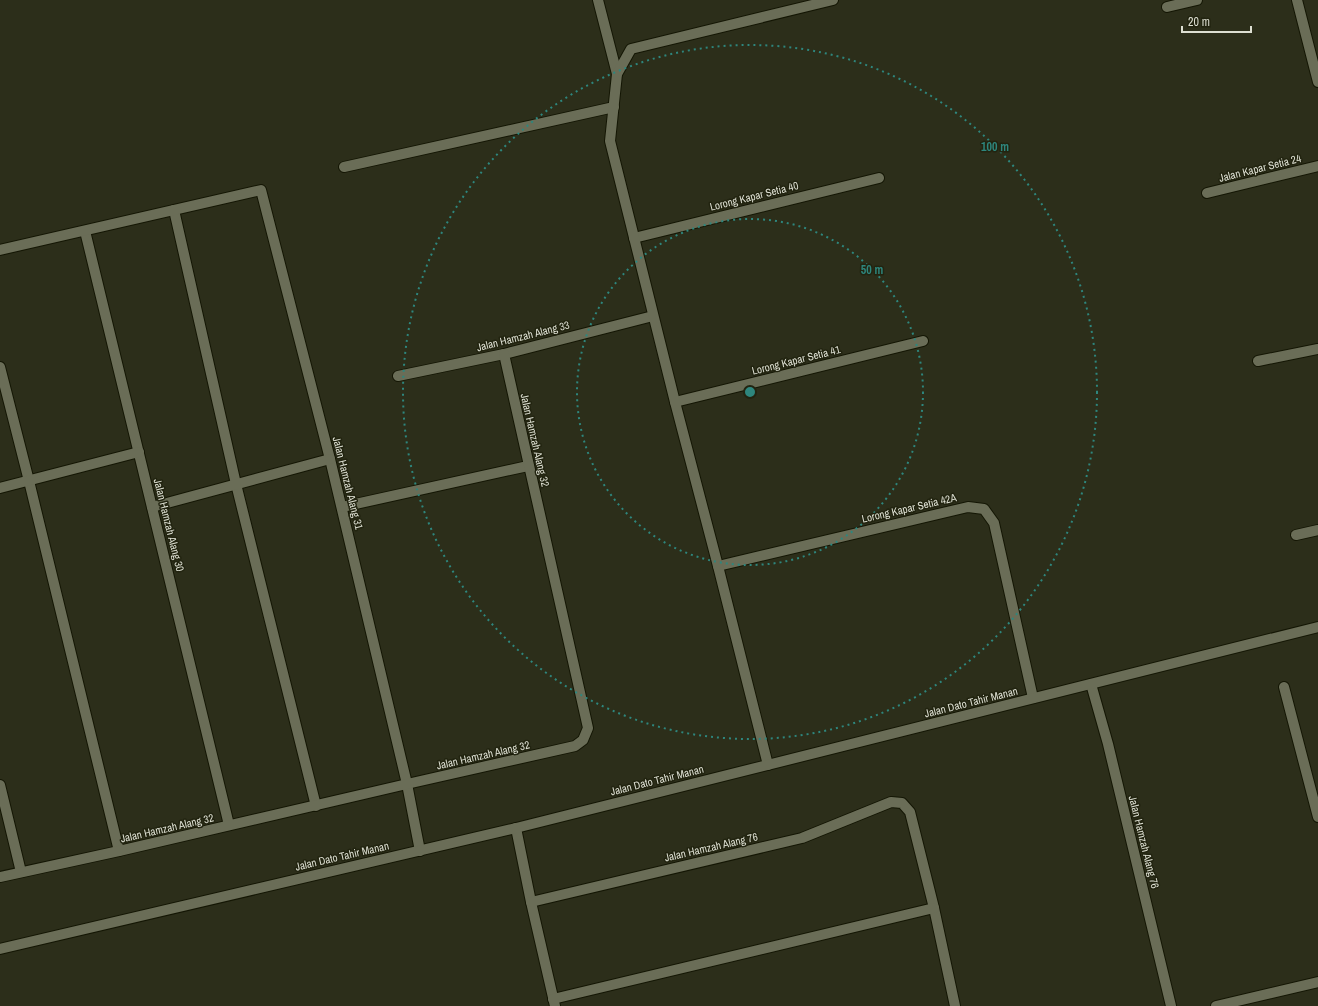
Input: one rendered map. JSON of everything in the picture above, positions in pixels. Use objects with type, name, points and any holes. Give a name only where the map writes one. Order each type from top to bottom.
[{"type":"street","points":[[598,0],[617,74],[610,142],[768,765]]},
{"type":"street","points":[[617,74],[631,49],[833,0]]},
{"type":"street","points":[[1166,7],[1197,0]]},
{"type":"street","points":[[1297,0],[1318,82]]},
{"type":"street","points":[[344,167],[614,107]]},
{"type":"street","name":"Jalan Kapar Setia 24","points":[[1207,193],[1318,166]]},
{"type":"street","name":"Lorong Kapar Setia 40","points":[[634,238],[879,178]]},
{"type":"street","name":"Jalan Hamzah Alang 31","points":[[174,210],[261,190],[342,507],[407,784],[420,851]]},
{"type":"street","points":[[0,250],[174,210],[236,484],[316,806]]},
{"type":"street","name":"Jalan Hamzah Alang 30","points":[[85,231],[229,825]]},
{"type":"street","name":"Jalan Hamzah Alang 33","points":[[398,376],[504,354],[653,316]]},
{"type":"street","name":"Lorong Kapar Setia 41","points":[[675,402],[923,341]]},
{"type":"street","points":[[1258,362],[1318,348]]},
{"type":"street","name":"Jalan Hamzah Alang 32","points":[[0,877],[119,852],[229,825],[575,746],[583,740],[588,728],[504,354]]},
{"type":"street","points":[[0,367],[119,852]]},
{"type":"street","points":[[0,488],[139,452]]},
{"type":"street","points":[[152,507],[330,459]]},
{"type":"street","points":[[342,507],[528,466]]},
{"type":"street","name":"Lorong Kapar Setia 42A","points":[[718,566],[968,507],[984,509],[994,523],[1034,698]]},
{"type":"street","points":[[1296,535],[1318,530]]},
{"type":"street","name":"Jalan Dato Tahir Manan","points":[[0,948],[516,828],[1318,627]]},
{"type":"street","name":"Jalan Hamzah Alang 76","points":[[1091,684],[1108,744],[1171,1006]]},
{"type":"street","points":[[1284,687],[1318,817]]},
{"type":"street","points":[[0,785],[21,872]]},
{"type":"street","name":"Jalan Hamzah Alang 76","points":[[531,902],[802,838],[891,802],[902,803],[910,812],[934,908]]},
{"type":"street","points":[[516,828],[554,1002],[934,908],[955,1006]]},
{"type":"street","points":[[1216,1006],[1318,982]]}]
